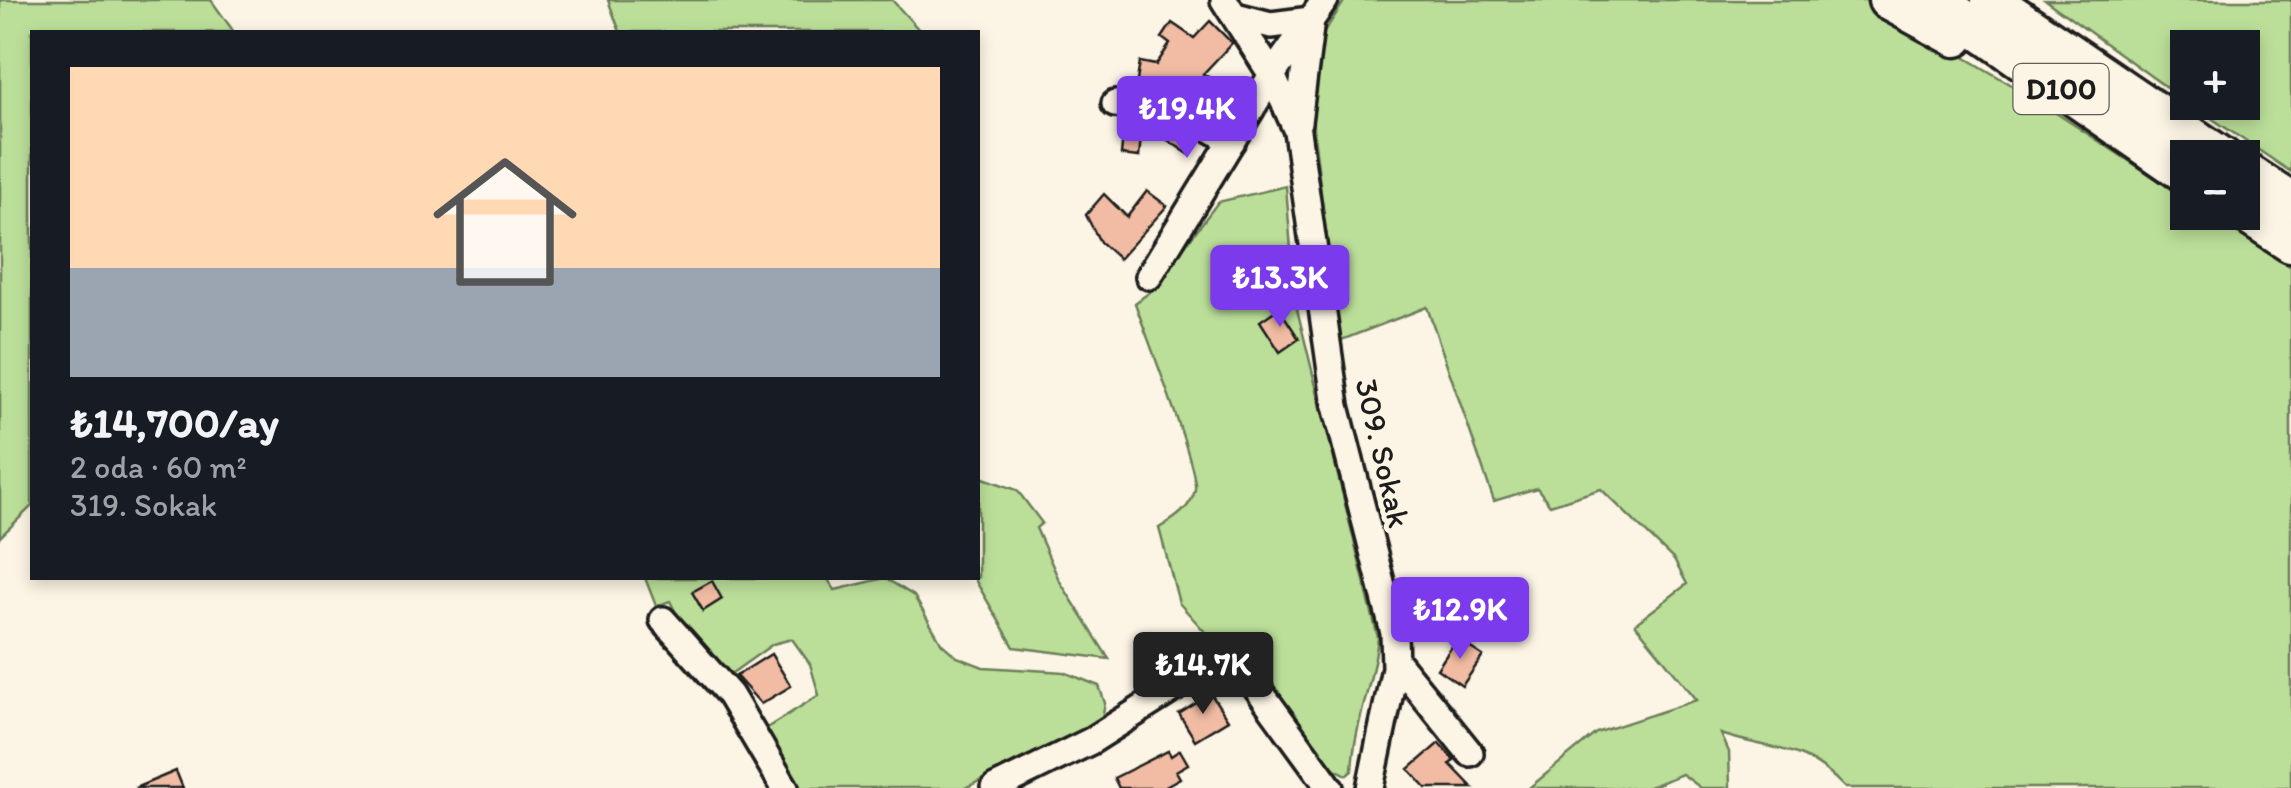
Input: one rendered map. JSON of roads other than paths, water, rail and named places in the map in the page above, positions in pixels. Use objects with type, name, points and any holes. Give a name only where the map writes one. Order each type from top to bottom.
[{"type":"highway","points":[[1888,0],[2121,132]]},
{"type":"highway","name":"D100","points":[[1936,0],[2170,163]]},
{"type":"highway","name":"D100","points":[[1991,0],[2196,140]]},
{"type":"highway","points":[[2014,0],[2128,95]]},
{"type":"highway","points":[[2260,182],[2291,202]]},
{"type":"highway","points":[[2260,222],[2291,242]]},
{"type":"street","points":[[1230,8],[1272,24],[1318,10]]},
{"type":"street","name":"309. Sokak","points":[[1230,8],[1272,75],[1297,131],[1336,406],[1390,614],[1395,660],[1367,786]]},
{"type":"street","points":[[1150,276],[1272,75],[1318,10]]},
{"type":"street","points":[[1297,131],[1318,10]]},
{"type":"street","points":[[1115,104],[1179,110],[1232,142]]},
{"type":"street","points":[[663,620],[720,681],[785,788]]},
{"type":"street","points":[[995,788],[1091,740],[1231,652],[1330,788]]},
{"type":"street","points":[[1395,660],[1470,754]]}]
